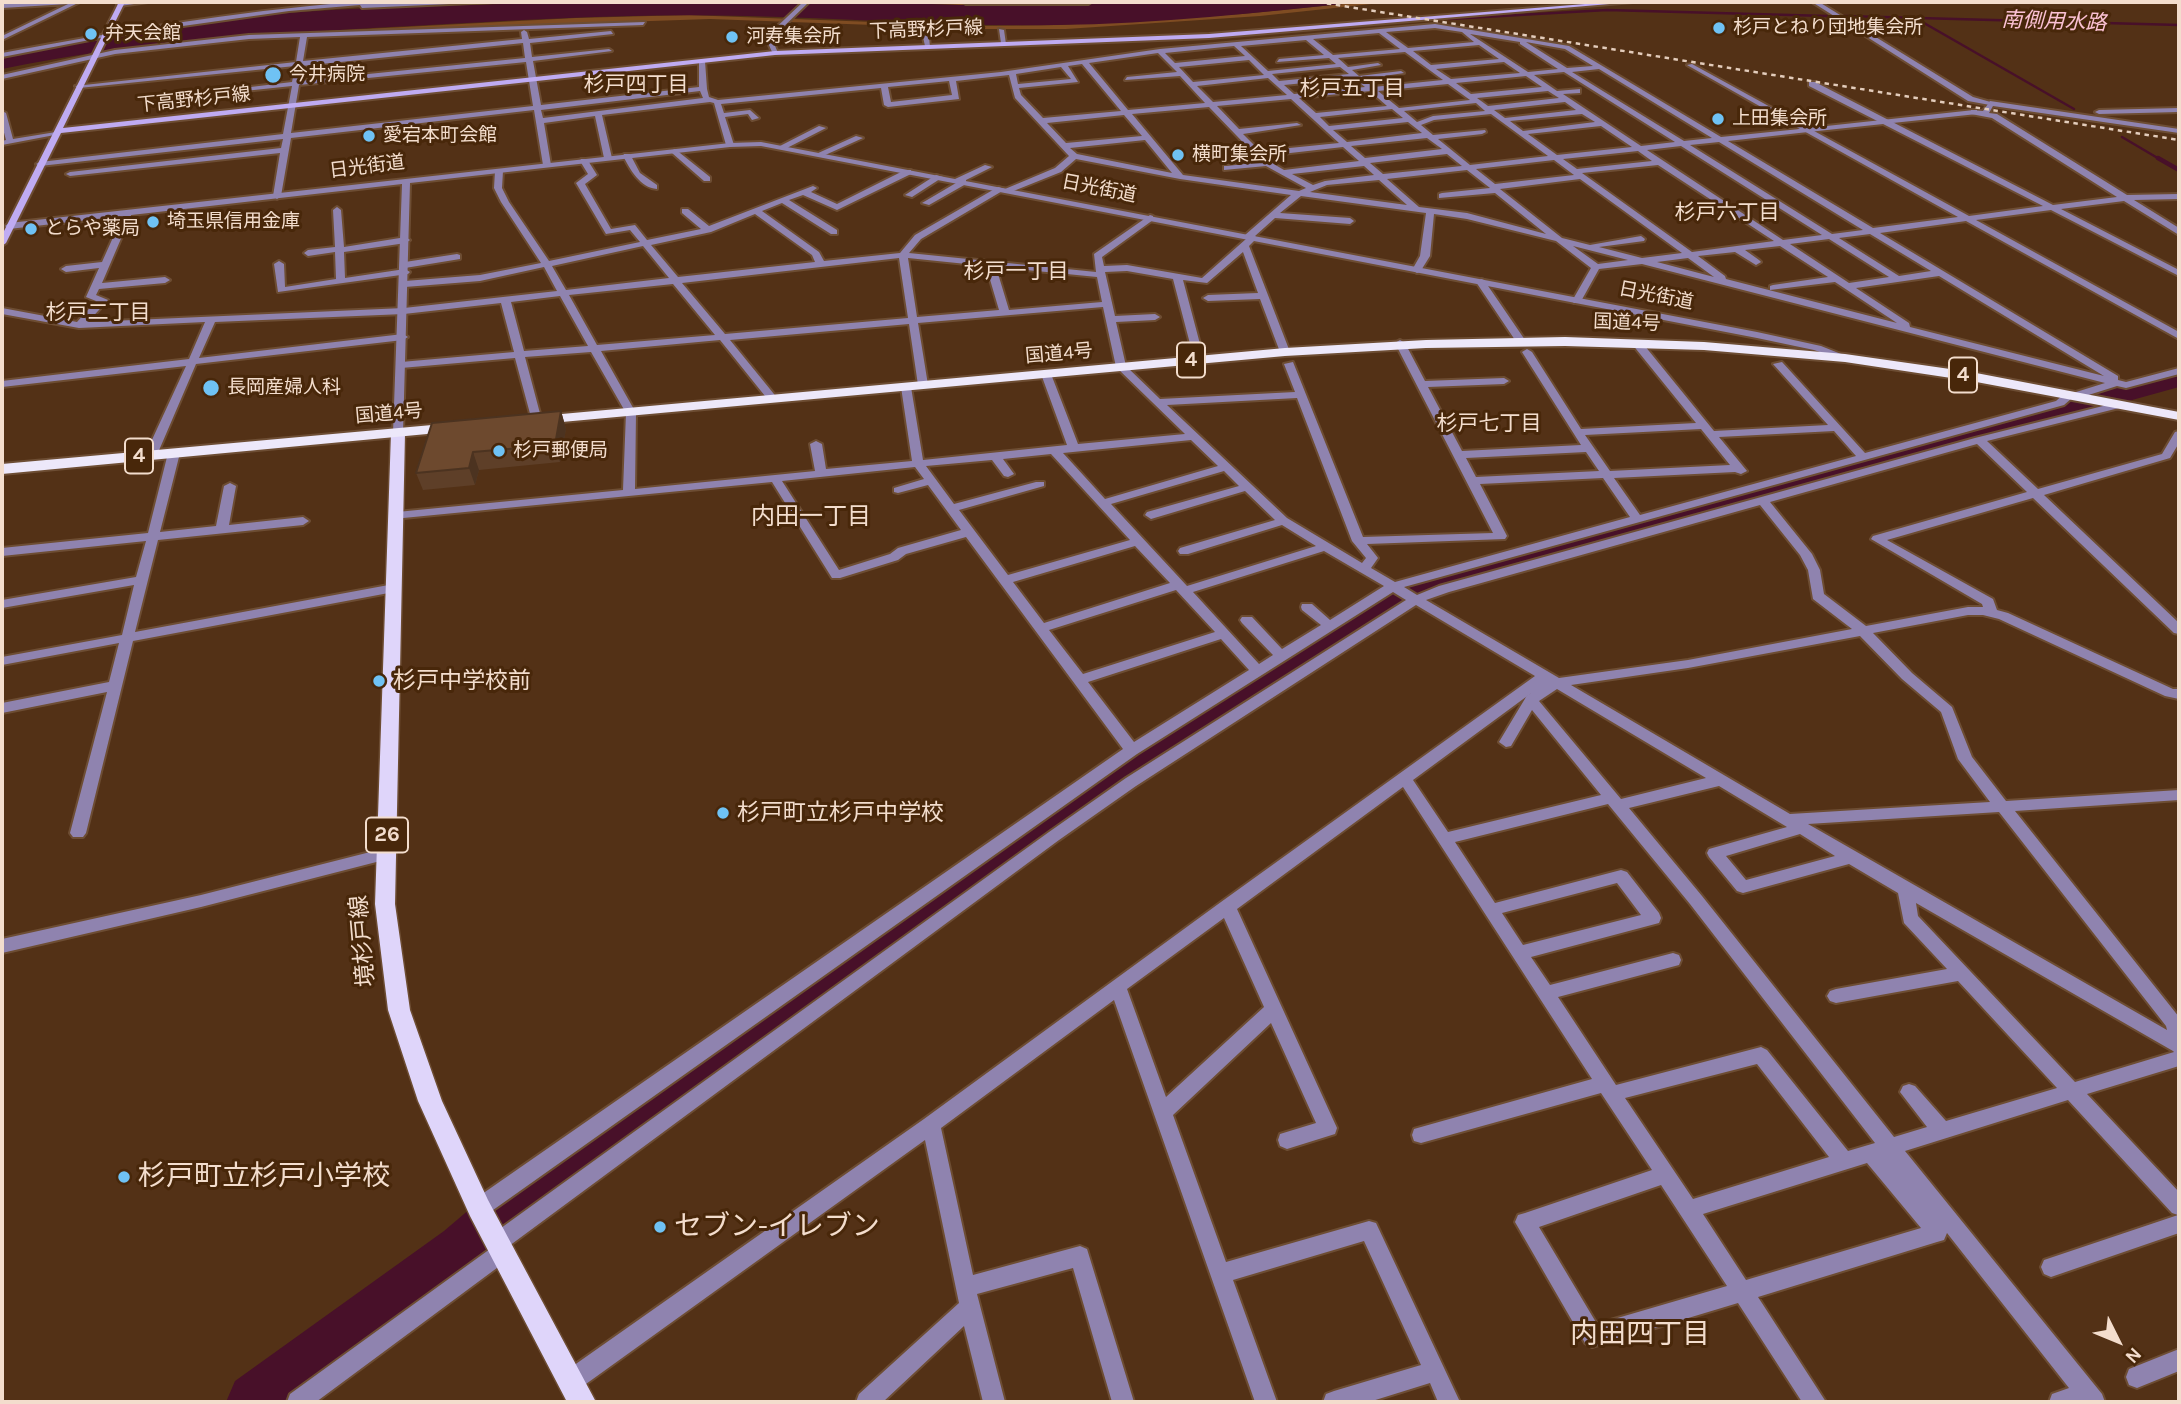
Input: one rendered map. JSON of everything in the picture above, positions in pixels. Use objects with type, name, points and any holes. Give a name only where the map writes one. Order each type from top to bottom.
[{"type":"highway","name":"国道4号","points":[[530,421],[1199,359],[1287,358],[1399,343],[1523,346],[1636,342],[1846,358]]},
{"type":"highway","name":"日光街道","points":[[1846,358],[1919,368],[2179,416]]},
{"type":"highway","name":"国道4号","points":[[174,453],[471,426]]},
{"type":"highway","name":"4","points":[[2,469],[174,453]]},
{"type":"main road","name":"下高野杉戸線","points":[[57,132],[775,53],[1209,36],[1630,2]]},
{"type":"main road","points":[[2,243],[5,227],[57,132],[121,3]]},
{"type":"main road","name":"境杉戸線","points":[[398,432],[386,854],[387,931],[399,1010],[430,1101],[491,1232],[576,1392]]},
{"type":"street","points":[[2,6],[69,2]]},
{"type":"street","points":[[2,38],[77,2]]},
{"type":"street","points":[[121,3],[145,2]]},
{"type":"street","points":[[2,55],[105,35],[279,10],[370,2]]},
{"type":"street","points":[[279,13],[490,2]]},
{"type":"street","points":[[775,53],[769,38],[806,2]]},
{"type":"street","points":[[966,2],[1088,2]]},
{"type":"street","points":[[1815,2],[1971,99],[2179,131]]},
{"type":"street","points":[[2,14],[26,5]]},
{"type":"street","points":[[2,77],[95,54],[211,41],[304,34],[643,23],[640,30],[79,86]]},
{"type":"street","points":[[538,121],[713,101],[1012,73],[1160,51],[1435,26],[1567,47],[2121,384]]},
{"type":"street","points":[[523,27],[547,165]]},
{"type":"street","points":[[1001,30],[1004,43]]},
{"type":"street","points":[[1461,30],[1568,103]]},
{"type":"street","points":[[1380,31],[1728,283]]},
{"type":"street","points":[[277,196],[304,34]]},
{"type":"street","points":[[926,37],[928,46]]},
{"type":"street","points":[[1308,38],[1596,267],[2126,198],[2179,197]]},
{"type":"street","points":[[1515,39],[1898,279]]},
{"type":"street","points":[[1279,61],[1480,43]]},
{"type":"street","points":[[1235,44],[1417,210]]},
{"type":"street","points":[[197,94],[609,51]]},
{"type":"street","points":[[1160,51],[1267,163],[1311,187]]},
{"type":"street","points":[[1463,54],[1504,51]]},
{"type":"street","points":[[419,52],[420,61]]},
{"type":"street","points":[[1560,55],[1577,53]]},
{"type":"street","points":[[1174,65],[1250,58]]},
{"type":"street","points":[[349,78],[351,59]]},
{"type":"street","points":[[1431,67],[1518,60]]},
{"type":"street","points":[[702,61],[703,89],[722,115],[730,145]]},
{"type":"street","points":[[1084,62],[1180,177]]},
{"type":"street","points":[[1017,86],[1076,80],[1063,65]]},
{"type":"street","points":[[1127,79],[1378,65]]},
{"type":"street","points":[[1690,65],[2179,336]]},
{"type":"street","points":[[1040,121],[1599,66]]},
{"type":"street","points":[[1191,83],[1266,72]]},
{"type":"street","points":[[1012,73],[1018,96],[1074,156],[1180,177],[1296,195],[1467,216],[2121,384]]},
{"type":"street","points":[[1278,83],[1401,74]]},
{"type":"street","points":[[884,86],[888,105],[956,97],[952,79]]},
{"type":"street","points":[[1609,86],[1627,84]]},
{"type":"street","points":[[1812,84],[2179,273]]},
{"type":"street","points":[[40,164],[703,89]]},
{"type":"street","points":[[1018,96],[1075,89]]},
{"type":"street","points":[[1381,97],[1460,89]]},
{"type":"street","points":[[1619,91],[1637,90]]},
{"type":"street","points":[[1203,96],[1256,91]]},
{"type":"street","points":[[1313,116],[1551,91],[1577,91]]},
{"type":"street","points":[[1327,128],[1413,122],[1490,110],[1568,103],[1597,110]]},
{"type":"street","points":[[1986,113],[1990,103]]},
{"type":"street","points":[[1503,120],[1583,107]]},
{"type":"street","points":[[1583,107],[1602,124],[1916,331]]},
{"type":"street","points":[[1651,111],[1669,109]]},
{"type":"street","points":[[2066,114],[2179,110]]},
{"type":"street","points":[[722,115],[750,112],[755,118]]},
{"type":"street","points":[[2,311],[79,325],[404,311],[903,255],[1099,272],[1127,268],[1205,281],[1273,215],[1296,195],[1311,187],[1469,167],[1975,112],[1986,113],[2179,232]]},
{"type":"street","points":[[2,113],[6,142],[57,132]]},
{"type":"street","points":[[598,114],[608,158]]},
{"type":"street","points":[[1521,133],[1602,124]]},
{"type":"street","points":[[1237,132],[1297,125]]},
{"type":"street","points":[[782,146],[822,128]]},
{"type":"street","points":[[1258,154],[1482,132]]},
{"type":"street","points":[[1245,140],[1304,133]]},
{"type":"street","points":[[1622,137],[1643,135]]},
{"type":"street","points":[[820,154],[859,138]]},
{"type":"street","points":[[1063,146],[1147,138]]},
{"type":"street","name":"日光街道","points":[[5,227],[730,145],[782,146],[1150,218],[1248,240],[1481,282],[1817,348],[1846,358]]},
{"type":"street","points":[[1567,148],[1578,155]]},
{"type":"street","points":[[70,174],[283,150]]},
{"type":"street","points":[[675,151],[707,179]]},
{"type":"street","points":[[1282,172],[1449,151]]},
{"type":"street","points":[[627,156],[637,174],[654,187]]},
{"type":"street","points":[[923,385],[903,255],[918,237],[1005,190],[1058,170],[1074,156]]},
{"type":"street","points":[[1533,160],[1548,171]]},
{"type":"street","points":[[584,161],[593,175],[580,183],[609,232],[632,228],[773,399]]},
{"type":"street","points":[[1441,196],[1660,162]]},
{"type":"street","points":[[1227,168],[1267,163]]},
{"type":"street","points":[[926,203],[988,167]]},
{"type":"street","points":[[499,171],[498,188],[545,262],[631,413],[629,492]]},
{"type":"street","points":[[405,284],[480,278],[545,262],[708,230],[809,190],[837,207],[908,172]]},
{"type":"street","points":[[1679,174],[1690,173]]},
{"type":"street","points":[[1411,174],[1423,184]]},
{"type":"street","points":[[909,195],[939,177]]},
{"type":"street","points":[[398,432],[405,284],[406,181]]},
{"type":"street","points":[[1216,195],[1224,184]]},
{"type":"street","points":[[784,201],[834,232]]},
{"type":"street","points":[[1817,210],[1833,208]]},
{"type":"street","points":[[337,210],[341,281]]},
{"type":"street","points":[[685,211],[708,230]]},
{"type":"street","points":[[757,211],[816,254],[821,264]]},
{"type":"street","points":[[1417,270],[1425,256],[1430,212]]},
{"type":"street","points":[[79,325],[103,300],[91,297],[128,213]]},
{"type":"street","points":[[1273,215],[1350,221]]},
{"type":"street","points":[[1150,218],[1097,256],[1121,368],[1283,521],[1906,890],[2179,1045]]},
{"type":"street","points":[[1586,246],[1641,239]]},
{"type":"street","points":[[308,253],[406,240]]},
{"type":"street","points":[[1248,240],[1264,296],[1301,395],[1358,541],[1372,558],[1365,568]]},
{"type":"street","points":[[1738,250],[1756,262]]},
{"type":"street","points":[[279,264],[281,290],[405,269],[457,257]]},
{"type":"street","points":[[66,269],[106,264]]},
{"type":"street","points":[[990,264],[1004,313]]},
{"type":"street","points":[[1577,301],[1596,267]]},
{"type":"street","points":[[1847,286],[1940,273]]},
{"type":"street","points":[[1177,276],[1199,359]]},
{"type":"street","points":[[1773,288],[1837,279]]},
{"type":"street","points":[[96,286],[165,280]]},
{"type":"street","points":[[1481,282],[1604,474],[1636,518]]},
{"type":"street","points":[[1208,298],[1264,296]]},
{"type":"street","points":[[505,299],[519,354],[530,421]]},
{"type":"street","points":[[401,365],[1107,304]]},
{"type":"street","points":[[1111,318],[1155,317]]},
{"type":"street","points":[[151,455],[211,320]]},
{"type":"street","points":[[2,384],[403,338]]},
{"type":"street","points":[[1636,342],[1753,486]]},
{"type":"street","points":[[1399,343],[1510,553]]},
{"type":"street","points":[[1778,364],[1862,456]]},
{"type":"street","points":[[298,1402],[491,1232],[1132,750],[1393,586],[2060,403],[2074,396],[2179,371]]},
{"type":"street","points":[[1046,374],[1074,448]]},
{"type":"street","points":[[1422,384],[1504,381]]},
{"type":"street","points":[[906,387],[918,464],[1132,750]]},
{"type":"street","points":[[1157,402],[1301,395]]},
{"type":"street","points":[[491,1232],[1131,782],[1415,600],[1444,589],[1762,500],[2117,404]]},
{"type":"street","points":[[1578,432],[1837,428]]},
{"type":"street","points":[[1992,612],[1988,602],[1877,539],[2166,456],[2179,434]]},
{"type":"street","points":[[397,516],[1194,436]]},
{"type":"street","points":[[1979,440],[2179,630]]},
{"type":"street","points":[[816,444],[821,473]]},
{"type":"street","points":[[1460,455],[1589,448]]},
{"type":"street","points":[[1054,450],[1258,671]]},
{"type":"street","points":[[78,833],[174,453]]},
{"type":"street","points":[[995,456],[1008,474]]},
{"type":"street","points":[[1103,503],[1227,467]]},
{"type":"street","points":[[1474,481],[1738,468]]},
{"type":"street","points":[[775,478],[836,575],[894,557],[902,551],[968,532]]},
{"type":"street","points":[[898,490],[931,481]]},
{"type":"street","points":[[951,509],[1040,484]]},
{"type":"street","points":[[222,529],[230,486]]},
{"type":"street","points":[[1151,515],[1247,487]]},
{"type":"street","points":[[1762,500],[1806,554],[1814,570],[1818,596],[1862,630],[1907,676],[1947,710],[1965,759],[2174,1023],[2179,1045]]},
{"type":"street","points":[[2,552],[303,520]]},
{"type":"street","points":[[1184,551],[1283,521]]},
{"type":"street","points":[[1358,541],[1501,536]]},
{"type":"street","points":[[1005,580],[1138,541]]},
{"type":"street","points":[[1041,628],[1328,546]]},
{"type":"street","points":[[2,604],[143,580]]},
{"type":"street","points":[[2,661],[394,588]]},
{"type":"street","points":[[1307,607],[1329,626]]},
{"type":"street","points":[[576,1392],[1227,906],[1551,679],[1688,664],[1968,611],[1992,612],[2170,693],[2179,694]]},
{"type":"street","points":[[1247,620],[1281,656]]},
{"type":"street","points":[[1080,680],[1223,634]]},
{"type":"street","points":[[1506,742],[1531,700],[1551,679]]},
{"type":"street","points":[[2,708],[114,686]]},
{"type":"street","points":[[1531,700],[1696,900],[1881,1150],[1937,1233],[1592,1336],[1525,1222],[1664,1175]]},
{"type":"street","points":[[1405,779],[1815,1402]]},
{"type":"street","points":[[1445,839],[1721,780]]},
{"type":"street","points":[[1852,858],[1744,887],[1715,853],[1795,824],[2003,806],[2179,795]]},
{"type":"street","points":[[2,946],[201,901],[386,854]]},
{"type":"street","points":[[1491,910],[1621,876],[1653,918],[1519,953]]},
{"type":"street","points":[[1906,890],[1910,918],[2179,1206]]},
{"type":"street","points":[[1227,906],[1328,1128],[1287,1140]]},
{"type":"street","points":[[1545,993],[1672,960]]},
{"type":"street","points":[[1836,996],[1962,973]]},
{"type":"street","points":[[1118,987],[1266,1402]]},
{"type":"street","points":[[1162,1113],[1274,1009]]},
{"type":"street","points":[[1421,1135],[1607,1089],[1761,1055],[1844,1161]]},
{"type":"street","points":[[1687,1210],[2074,1093],[2179,1058]]},
{"type":"street","points":[[1909,1092],[1942,1131]]},
{"type":"street","points":[[931,1125],[994,1402]]},
{"type":"street","points":[[1881,1150],[2090,1398]]},
{"type":"street","points":[[2051,1267],[2179,1224]]},
{"type":"street","points":[[1220,1274],[1369,1230],[1449,1402]]},
{"type":"street","points":[[867,1402],[968,1297],[1080,1256],[1123,1402]]},
{"type":"street","points":[[2137,1377],[2179,1360]]},
{"type":"street","points":[[1334,1402],[1435,1371]]},
{"type":"street","points":[[2060,1402],[2090,1398]]},
{"type":"shaded area","points":[[582,2],[866,2],[992,6],[1363,2],[1171,20],[1055,25],[978,25],[705,15],[537,19],[205,40],[103,51],[2,69],[2,57],[113,35],[225,19],[371,8]]},
{"type":"shaded area","points":[[866,2],[1022,4],[1171,2],[992,6]]},
{"type":"shaded area","points":[[1363,2],[1390,2],[1260,16],[1066,29],[983,29],[710,19],[270,34],[688,15],[979,26],[1060,25],[1242,14]]},
{"type":"building","points":[[561,411],[555,445],[473,452],[469,468],[416,473],[432,423]]},
{"type":"waterway","name":"南側用水路","points":[[1449,19],[1607,10],[1827,16]]},
{"type":"waterway","name":"南側用水路","points":[[1844,16],[2179,25]]},
{"type":"waterway","points":[[1924,23],[2074,109]]},
{"type":"waterway","points":[[2122,137],[2161,160]]},
{"type":"waterway","points":[[2158,158],[2179,170]]},
{"type":"waterway","points":[[256,1402],[464,1250],[517,1203],[1124,771],[1421,586],[2179,378]]},
{"type":"railway","points":[[1318,2],[2179,140]]},
{"type":"place","name":"杉戸とねり団地集会所","points":[[1719,28]]},
{"type":"place","name":"弁天会館","points":[[91,34]]},
{"type":"place","name":"河寿集会所","points":[[732,37]]},
{"type":"place","name":"今井病院","points":[[273,75]]},
{"type":"place","name":"上田集会所","points":[[1718,119]]},
{"type":"place","name":"愛宕本町会館","points":[[369,136]]},
{"type":"place","name":"横町集会所","points":[[1178,155]]},
{"type":"place","name":"埼玉県信用金庫","points":[[153,222]]},
{"type":"place","name":"とらや薬局","points":[[31,229]]},
{"type":"place","name":"長岡産婦人科","points":[[211,388]]},
{"type":"place","name":"杉戸郵便局","points":[[499,451]]},
{"type":"place","name":"杉戸中学校前","points":[[379,681]]},
{"type":"place","name":"杉戸町立杉戸中学校","points":[[723,813]]},
{"type":"place","name":"杉戸町立杉戸小学校","points":[[124,1177]]},
{"type":"place","name":"セブン-イレブン","points":[[660,1227]]},
{"type":"district","name":"杉戸四丁目","points":[[636,85]]},
{"type":"district","name":"杉戸五丁目","points":[[1352,89]]},
{"type":"district","name":"杉戸六丁目","points":[[1727,213]]},
{"type":"district","name":"杉戸一丁目","points":[[1016,272]]},
{"type":"district","name":"杉戸二丁目","points":[[98,313]]},
{"type":"district","name":"杉戸七丁目","points":[[1489,424]]},
{"type":"district","name":"内田一丁目","points":[[811,517]]},
{"type":"district","name":"内田四丁目","points":[[1640,1335]]}]
